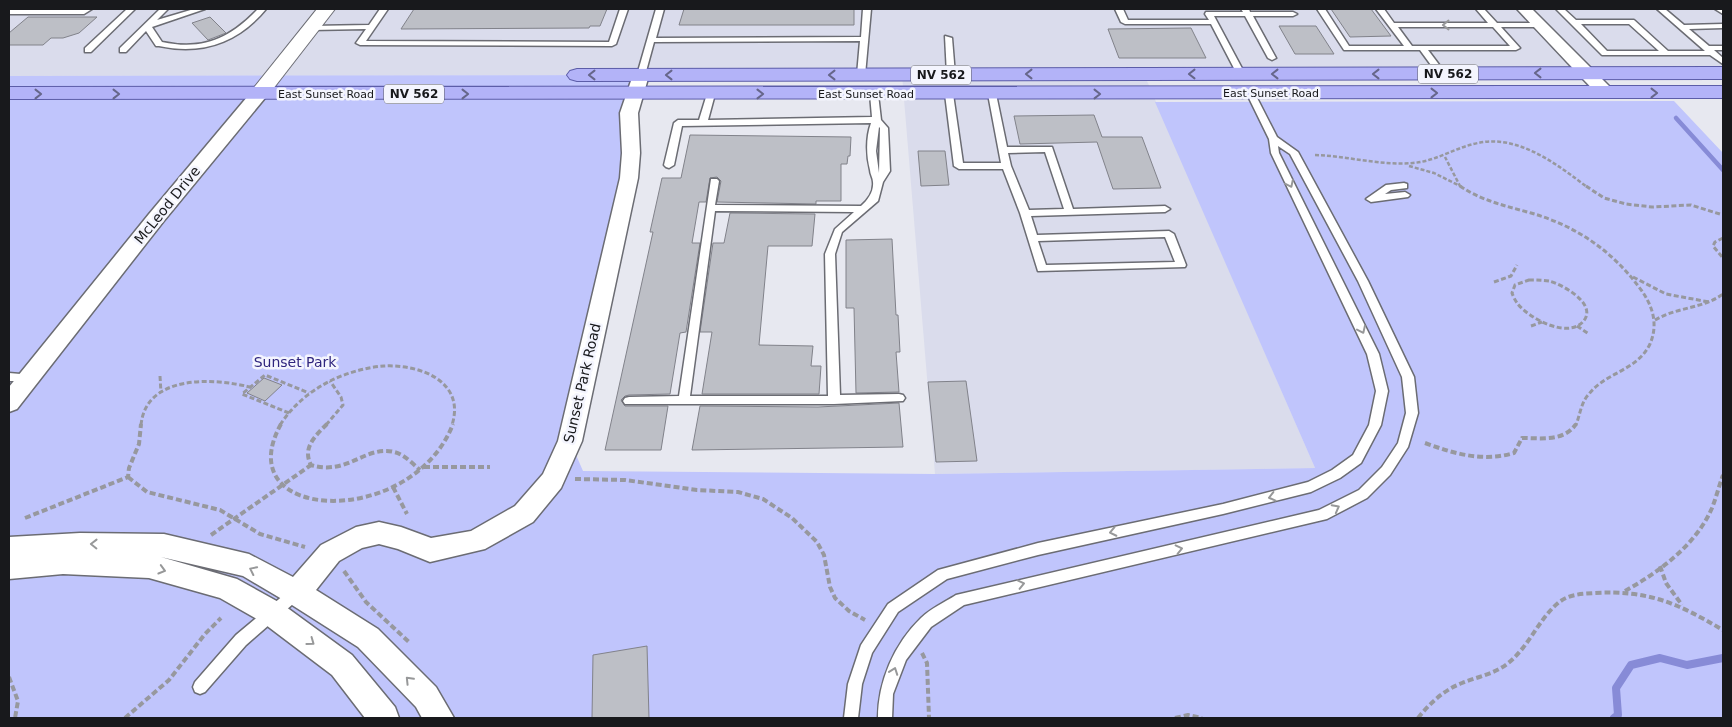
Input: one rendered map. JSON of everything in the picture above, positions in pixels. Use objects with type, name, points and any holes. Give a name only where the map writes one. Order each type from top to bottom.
[{"type":"main road","name":"East Sunset Road","points":[[9,76],[273,76],[638,85],[711,94],[874,94],[950,84],[1240,74],[1723,73]]},
{"type":"main road","points":[[1240,74],[1251,94]]},
{"type":"main road","name":"East Sunset Road","points":[[9,94],[259,94],[638,85],[861,75],[950,84],[992,94],[1723,92]]},
{"type":"street","name":"McLeod Drive","points":[[9,403],[18,377],[156,218],[259,94],[326,9]]},
{"type":"street","points":[[1524,9],[1606,93]]},
{"type":"street","name":"Sunset Park Road","points":[[296,593],[330,553],[356,538],[380,533],[401,538],[430,550],[476,541],[524,514],[554,478],[570,441],[629,178],[631,153],[629,113],[638,85]]},
{"type":"street","points":[[9,549],[80,544],[164,546],[249,566],[368,638],[426,697],[439,718]]},
{"type":"street","points":[[9,567],[63,562],[149,566],[227,588],[272,613],[342,665],[384,718]]},
{"type":"lane","points":[[10,11],[84,12],[88,9]]},
{"type":"lane","points":[[88,50],[131,9]]},
{"type":"lane","points":[[123,50],[164,9]]},
{"type":"lane","points":[[147,26],[201,9]]},
{"type":"lane","points":[[147,26],[159,44],[171,48],[203,46],[238,33],[262,9]]},
{"type":"lane","points":[[384,9],[360,44],[612,44],[624,9]]},
{"type":"lane","points":[[638,85],[660,9]]},
{"type":"lane","points":[[861,75],[866,9]]},
{"type":"lane","points":[[1119,9],[1124,22],[1214,22]]},
{"type":"lane","points":[[1240,74],[1208,11],[1293,14],[1290,9]]},
{"type":"lane","points":[[1321,9],[1347,48],[1516,48],[1480,9]]},
{"type":"lane","points":[[1380,9],[1410,48]]},
{"type":"lane","points":[[1560,9],[1605,53],[1710,51],[1723,48]]},
{"type":"lane","points":[[1661,9],[1723,62]]},
{"type":"lane","points":[[1719,9],[1723,12]]},
{"type":"lane","points":[[1246,11],[1272,58]]},
{"type":"lane","points":[[1574,22],[1631,22],[1666,52]]},
{"type":"lane","points":[[1392,25],[1540,25]]},
{"type":"lane","points":[[1682,27],[1723,26]]},
{"type":"lane","points":[[311,28],[371,27]]},
{"type":"lane","points":[[948,38],[950,84],[959,166],[1006,166]]},
{"type":"lane","points":[[651,40],[864,39]]},
{"type":"lane","points":[[1422,48],[1442,74]]},
{"type":"lane","points":[[702,122],[711,94]]},
{"type":"lane","points":[[834,400],[830,254],[838,231],[872,201],[878,182],[885,171],[884,128],[877,120],[874,94]]},
{"type":"lane","points":[[992,94],[1006,166],[1025,212],[1032,238],[1042,269],[1181,265],[1169,234],[1032,238]]},
{"type":"lane","points":[[851,718],[855,684],[866,650],[893,608],[943,574],[1038,549],[1224,509],[1311,487],[1336,474],[1357,459],[1375,425],[1382,391],[1373,354],[1275,153],[1273,139],[1251,94]]},
{"type":"lane","points":[[669,165],[678,123],[877,120]]},
{"type":"lane","points":[[877,120],[872,128],[874,172],[878,182]]},
{"type":"lane","points":[[885,718],[886,694],[900,656],[926,622],[961,599],[1322,515],[1363,494],[1386,471],[1404,444],[1412,413],[1408,377],[1362,281],[1294,152],[1273,139]]},
{"type":"lane","points":[[873,140],[884,140]]},
{"type":"lane","points":[[1002,150],[1049,149],[1069,211]]},
{"type":"lane","points":[[873,154],[885,154]]},
{"type":"lane","points":[[684,400],[714,181]]},
{"type":"lane","points":[[710,208],[862,208]]},
{"type":"lane","points":[[1025,212],[1165,209]]},
{"type":"lane","points":[[629,401],[899,398]]},
{"type":"lane","points":[[200,687],[241,640],[296,593]]},
{"type":"path","points":[[1406,165],[1445,156],[1467,144],[1489,141],[1507,143],[1530,150],[1595,193],[1614,202],[1650,207],[1676,204],[1691,205],[1723,215]]},
{"type":"path","points":[[1315,155],[1345,155],[1378,163],[1406,165],[1434,173],[1484,201],[1560,222],[1580,231],[1598,243],[1631,275],[1651,305],[1656,328],[1641,358],[1589,394],[1579,419],[1568,435],[1556,438],[1522,438],[1514,453],[1497,458],[1454,454],[1426,443]]},
{"type":"path","points":[[1445,156],[1460,186]]},
{"type":"path","points":[[1723,238],[1715,242],[1713,246],[1723,258]]},
{"type":"path","points":[[1494,282],[1511,276],[1517,264]]},
{"type":"path","points":[[1631,275],[1666,294],[1709,302]]},
{"type":"path","points":[[1529,280],[1549,282],[1573,293],[1582,300],[1587,316],[1583,322],[1576,325],[1554,326],[1542,322],[1521,310],[1512,295],[1512,289],[1517,283],[1529,280]]},
{"type":"path","points":[[1655,320],[1663,314],[1704,306],[1723,294]]},
{"type":"path","points":[[1531,326],[1542,322]]},
{"type":"path","points":[[1576,325],[1589,334]]},
{"type":"path","points":[[391,366],[408,367],[430,373],[446,386],[456,403],[453,425],[441,448],[422,469],[394,487],[359,500],[326,502],[299,496],[281,484],[270,464],[272,442],[283,419],[310,394],[330,381],[354,371],[391,366]]},
{"type":"path","points":[[289,413],[242,394],[265,375],[310,394]]},
{"type":"path","points":[[160,376],[161,393]]},
{"type":"path","points":[[250,387],[217,380],[198,381],[180,385],[161,393],[146,405],[143,411],[140,442],[127,470],[128,477],[147,492],[220,510],[260,534],[280,542],[314,549]]},
{"type":"path","points":[[311,465],[307,457],[310,444],[317,433],[333,421],[343,405],[342,397],[330,381]]},
{"type":"path","points":[[207,538],[281,484],[311,465],[333,469],[343,467],[373,454],[390,452],[404,457],[422,469],[490,467]]},
{"type":"path","points":[[1624,591],[1645,580],[1689,544],[1711,510],[1723,475]]},
{"type":"path","points":[[25,518],[128,477]]},
{"type":"path","points":[[554,478],[632,481],[690,490],[736,492],[754,495],[783,512],[803,528],[821,549],[827,562],[830,589],[835,599],[856,616],[881,627]]},
{"type":"path","points":[[394,487],[407,514]]},
{"type":"path","points":[[1660,566],[1666,583],[1681,605],[1702,618]]},
{"type":"path","points":[[1418,718],[1433,700],[1449,689],[1483,677],[1509,662],[1532,638],[1554,608],[1565,598],[1579,594],[1624,591],[1655,596],[1668,600],[1723,630]]},
{"type":"path","points":[[126,718],[174,674],[205,634],[221,618]]},
{"type":"path","points":[[909,644],[924,654],[927,663],[929,718]]},
{"type":"path","points":[[9,676],[18,702],[15,718]]},
{"type":"path","points":[[1175,718],[1188,715],[1202,718]]},
{"type":"shaded area","points":[[9,9],[1723,9],[1723,73],[1144,74],[1315,468],[935,474],[902,75],[9,76]]},
{"type":"green space","name":"Sunset Park","points":[[641,75],[631,153],[570,441],[583,471],[935,474],[1315,468],[1155,102],[1674,101],[1723,153],[1723,718],[9,718],[9,76]]},
{"type":"building","points":[[414,9],[607,9],[600,26],[590,26],[589,28],[401,29]]},
{"type":"building","points":[[684,9],[854,9],[854,25],[679,25]]},
{"type":"building","points":[[1331,9],[1371,9],[1391,36],[1350,37]]},
{"type":"building","points":[[28,17],[97,17],[79,33],[63,38],[51,38],[43,45],[9,45],[9,33]]},
{"type":"building","points":[[210,17],[226,33],[208,40],[192,23]]},
{"type":"building","points":[[1279,26],[1316,26],[1334,54],[1295,54]]},
{"type":"building","points":[[1191,28],[1206,58],[1119,58],[1108,29]]},
{"type":"building","points":[[1094,115],[1102,137],[1142,137],[1161,188],[1113,189],[1097,142],[1020,144],[1014,116]]},
{"type":"building","points":[[690,135],[851,137],[850,156],[848,156],[847,164],[841,164],[841,201],[816,201],[816,204],[717,202],[721,181],[717,177],[710,178],[706,202],[699,202],[692,243],[700,243],[686,332],[680,333],[670,394],[629,395],[621,400],[625,406],[668,406],[661,450],[605,450],[653,232],[650,232],[662,178],[681,178]]},
{"type":"building","points":[[918,151],[945,151],[949,185],[921,186]]},
{"type":"building","points":[[730,213],[815,214],[812,246],[768,246],[759,345],[813,346],[811,366],[821,366],[819,394],[702,394],[712,332],[700,332],[713,243],[724,243]]},
{"type":"building","points":[[892,239],[900,352],[896,352],[899,392],[856,393],[854,308],[846,308],[846,240]]},
{"type":"building","points":[[264,378],[282,385],[265,401],[247,393]]},
{"type":"building","points":[[966,381],[977,461],[936,462],[928,382]]},
{"type":"building","points":[[899,403],[903,447],[692,450],[700,406],[818,407]]},
{"type":"building","points":[[647,646],[649,718],[592,718],[593,655]]},
{"type":"waterway","points":[[1676,118],[1723,170]]},
{"type":"waterway","points":[[1614,718],[1618,715],[1616,688],[1631,665],[1660,658],[1687,665],[1723,658]]}]
